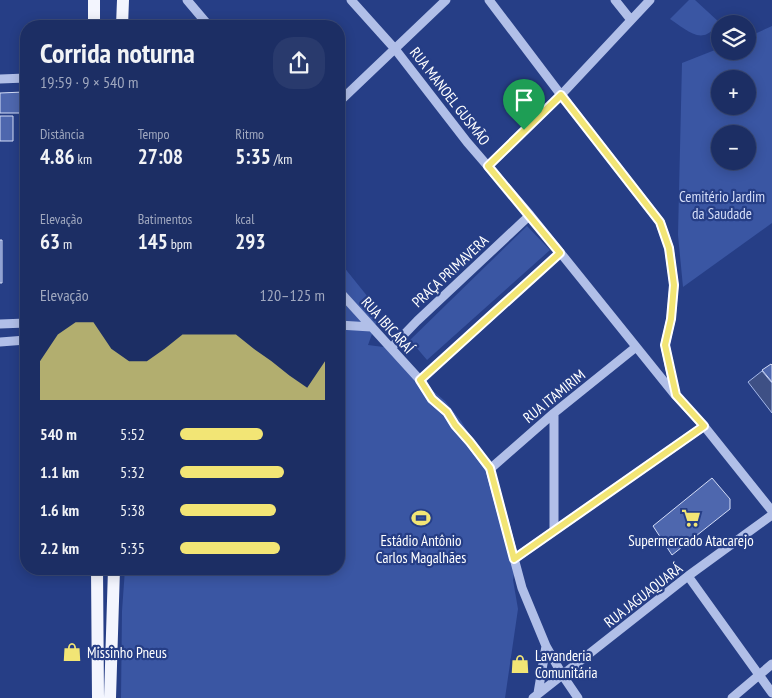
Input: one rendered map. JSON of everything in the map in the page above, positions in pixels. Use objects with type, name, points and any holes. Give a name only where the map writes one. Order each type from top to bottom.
[{"type":"main road","points":[[94,0],[94,20]]},
{"type":"main road","points":[[122,20],[123,0]]},
{"type":"main road","points":[[97,575],[98,698]]},
{"type":"main road","points":[[110,698],[114,575]]},
{"type":"street","points":[[188,0],[204,20]]},
{"type":"street","name":"RUA MANOEL GUSMÃO","points":[[352,0],[395,49],[467,142],[530,214],[636,347],[704,426],[772,511]]},
{"type":"street","points":[[345,96],[446,0]]},
{"type":"street","points":[[489,0],[660,222],[669,248],[674,285],[671,319],[665,345],[676,395]]},
{"type":"street","points":[[615,0],[631,20]]},
{"type":"street","points":[[488,166],[561,95],[631,20],[644,2]]},
{"type":"street","points":[[0,79],[20,78]]},
{"type":"street","name":"PRAÇA PRIMAVERA","points":[[391,348],[530,214]]},
{"type":"street","points":[[420,380],[560,253]]},
{"type":"street","name":"RUA IBICARAÍ","points":[[345,298],[420,380],[432,399],[447,412],[455,425],[490,468],[522,588],[546,646],[578,698]]},
{"type":"street","points":[[0,324],[20,323]]},
{"type":"street","points":[[345,325],[371,327]]},
{"type":"street","points":[[0,342],[20,340]]},
{"type":"street","name":"RUA ITAMIRIM","points":[[490,468],[554,413],[636,347]]},
{"type":"street","points":[[554,413],[554,530]]},
{"type":"street","points":[[514,559],[704,426]]},
{"type":"street","name":"RUA JAGUAQUARÁ","points":[[536,696],[688,576],[772,515]]},
{"type":"street","points":[[688,576],[772,693]]},
{"type":"street","points":[[536,696],[546,646]]},
{"type":"street","points":[[732,698],[772,664]]},
{"type":"green space","points":[[689,0],[695,0],[711,15],[711,31],[698,35],[670,19]]},
{"type":"green space","name":"Cemitério Jardim da Saudade","points":[[772,26],[772,223],[683,287],[678,235],[682,63],[711,52],[711,60],[756,60],[756,33]]},
{"type":"green space","points":[[527,226],[550,250],[427,360],[410,340]]},
{"type":"green space","name":"Estádio Antônio Carlos Magalhães","points":[[345,268],[380,312],[368,345],[391,348],[420,380],[445,401],[461,421],[490,469],[515,567],[513,580],[518,609],[505,698],[121,698],[122,611],[125,575],[345,575]]},
{"type":"shaded area","points":[[762,371],[772,383],[772,413],[748,382]]},
{"type":"building","points":[[20,92],[20,113],[0,113],[0,93]]},
{"type":"building","points":[[0,116],[13,116],[13,141],[0,141]]},
{"type":"building","points":[[0,240],[2,240],[2,283],[0,283]]},
{"type":"building","points":[[772,365],[772,382],[762,370]]},
{"type":"building","name":"Supermercado Atacarejo","points":[[712,478],[730,499],[730,509],[672,555],[653,526]]},
{"type":"place","name":"Estádio Antônio Carlos Magalhães","points":[[421,518]]},
{"type":"place","name":"Supermercado Atacarejo","points":[[691,518]]},
{"type":"place","name":"Missinho Pneus","points":[[72,652]]},
{"type":"place","name":"Lavanderia Comunitária","points":[[520,664]]},
{"type":"route","points":[[561,95],[660,222],[669,248],[674,285],[671,319],[665,345],[676,395],[704,426],[514,559],[490,468],[455,425],[447,412],[432,399],[420,380],[560,253],[530,214],[488,166],[524,130],[561,95]]}]
